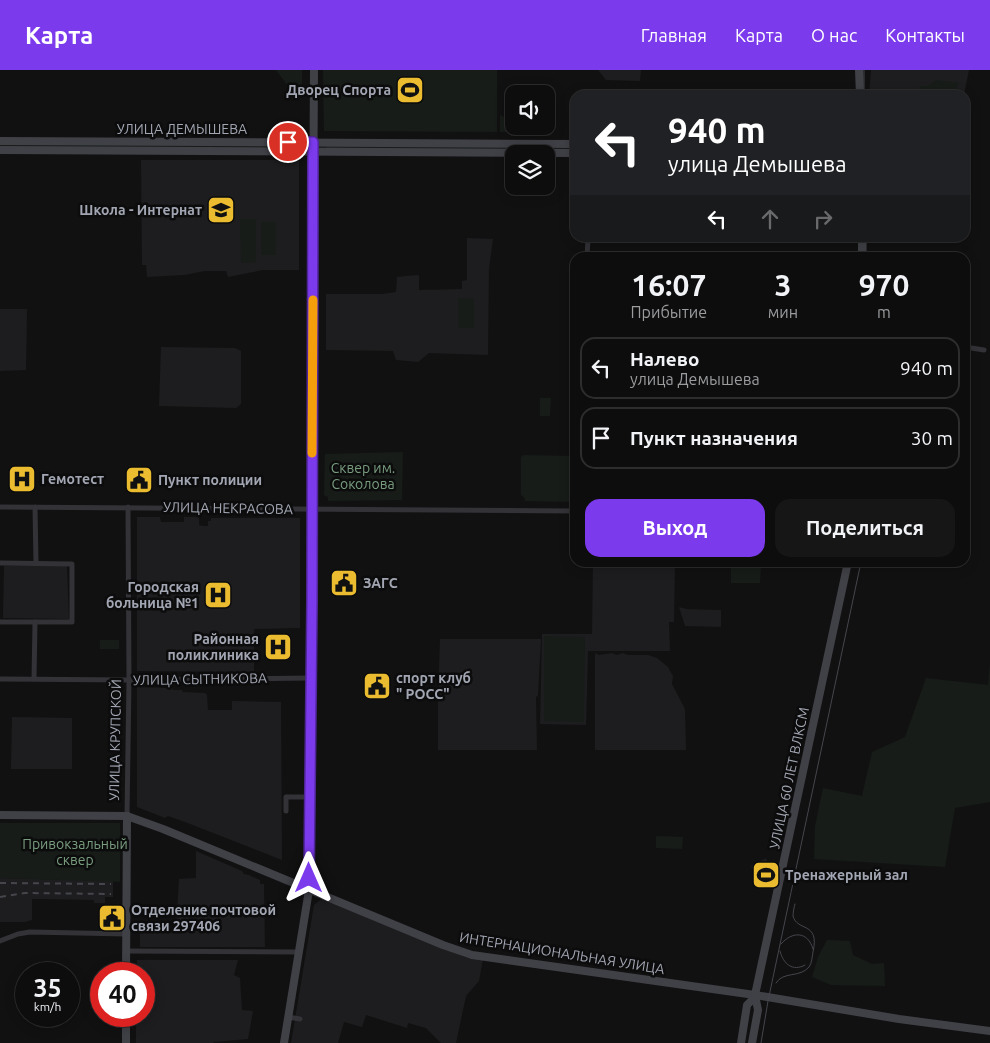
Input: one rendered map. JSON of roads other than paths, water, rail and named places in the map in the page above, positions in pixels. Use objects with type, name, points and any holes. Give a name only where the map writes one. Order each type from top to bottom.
[{"type":"street","points":[[284,1043],[309,890],[314,70]]},
{"type":"street","points":[[859,70],[860,90]]},
{"type":"street","name":"УЛИЦА ДЕМЫШЕВА","points":[[0,141],[570,144]]},
{"type":"street","name":"УЛИЦА ДЕМЫШЕВА","points":[[0,150],[570,152]]},
{"type":"street","points":[[970,348],[984,350]]},
{"type":"street","name":"УЛИЦА НЕКРАСОВА","points":[[0,507],[570,511]]},
{"type":"street","points":[[35,507],[36,563]]},
{"type":"street","name":"УЛИЦА КРУПСКОЙ","points":[[126,962],[129,680],[128,507]]},
{"type":"street","points":[[0,563],[72,564],[72,622],[0,622]]},
{"type":"street","name":"УЛИЦА 60 ЛЕТ ВЛКСМ","points":[[752,1043],[758,1010],[755,997],[847,567]]},
{"type":"street","points":[[34,679],[35,622]]},
{"type":"street","name":"УЛИЦА СЫТНИКОВА","points":[[0,679],[311,678]]},
{"type":"street","points":[[286,811],[286,797],[310,798]]},
{"type":"street","name":"ИНТЕРНАЦИОНАЛЬНАЯ УЛИЦА","points":[[0,816],[127,816],[163,829],[460,952],[899,1019],[990,1031]]},
{"type":"street","points":[[0,941],[18,934],[30,932],[126,934]]},
{"type":"street","points":[[126,951],[300,952]]},
{"type":"street","name":"УЛИЦА 60 ЛЕТ ВЛКСМ","points":[[741,1043],[747,1005],[755,997]]},
{"type":"street","points":[[288,1017],[300,1018]]},
{"type":"street","points":[[126,1027],[126,1043]]},
{"type":"tram line","points":[[864,70],[864,90]]},
{"type":"tram line","points":[[866,242],[866,252]]},
{"type":"tram line","points":[[761,1043],[768,1001],[860,567]]},
{"type":"tram line","points":[[776,983],[783,977],[805,970],[811,962],[813,936],[811,931],[795,921],[793,916],[795,904]]},
{"type":"tram line","points":[[781,944],[790,937],[799,935],[804,936],[811,943],[813,949]]},
{"type":"tram line","points":[[780,951],[783,960],[789,966],[796,968],[805,965]]},
{"type":"railway","points":[[0,883],[111,884]]},
{"type":"railway","points":[[0,897],[25,893],[111,894]]},
{"type":"place","name":"Дворец Спорта","points":[[410,90]]},
{"type":"place","name":"Школа - Интернат","points":[[221,210]]},
{"type":"place","name":"Гемотест","points":[[22,479]]},
{"type":"place","name":"Пункт полиции","points":[[139,480]]},
{"type":"place","name":"ЗАГС","points":[[344,583]]},
{"type":"place","name":"Городская больница №1","points":[[218,595]]},
{"type":"place","name":"Районная поликлиника","points":[[278,647]]},
{"type":"place","name":"спорт клуб \" РОСС\"","points":[[377,686]]},
{"type":"place","name":"Тренажерный зал","points":[[766,875]]},
{"type":"place","name":"Отделение почтовой связи 297406","points":[[112,918]]},
{"type":"park label","name":"Сквер им. Соколова","points":[[363,476]]},
{"type":"park label","name":"Привокзальный сквер","points":[[75,852]]}]
